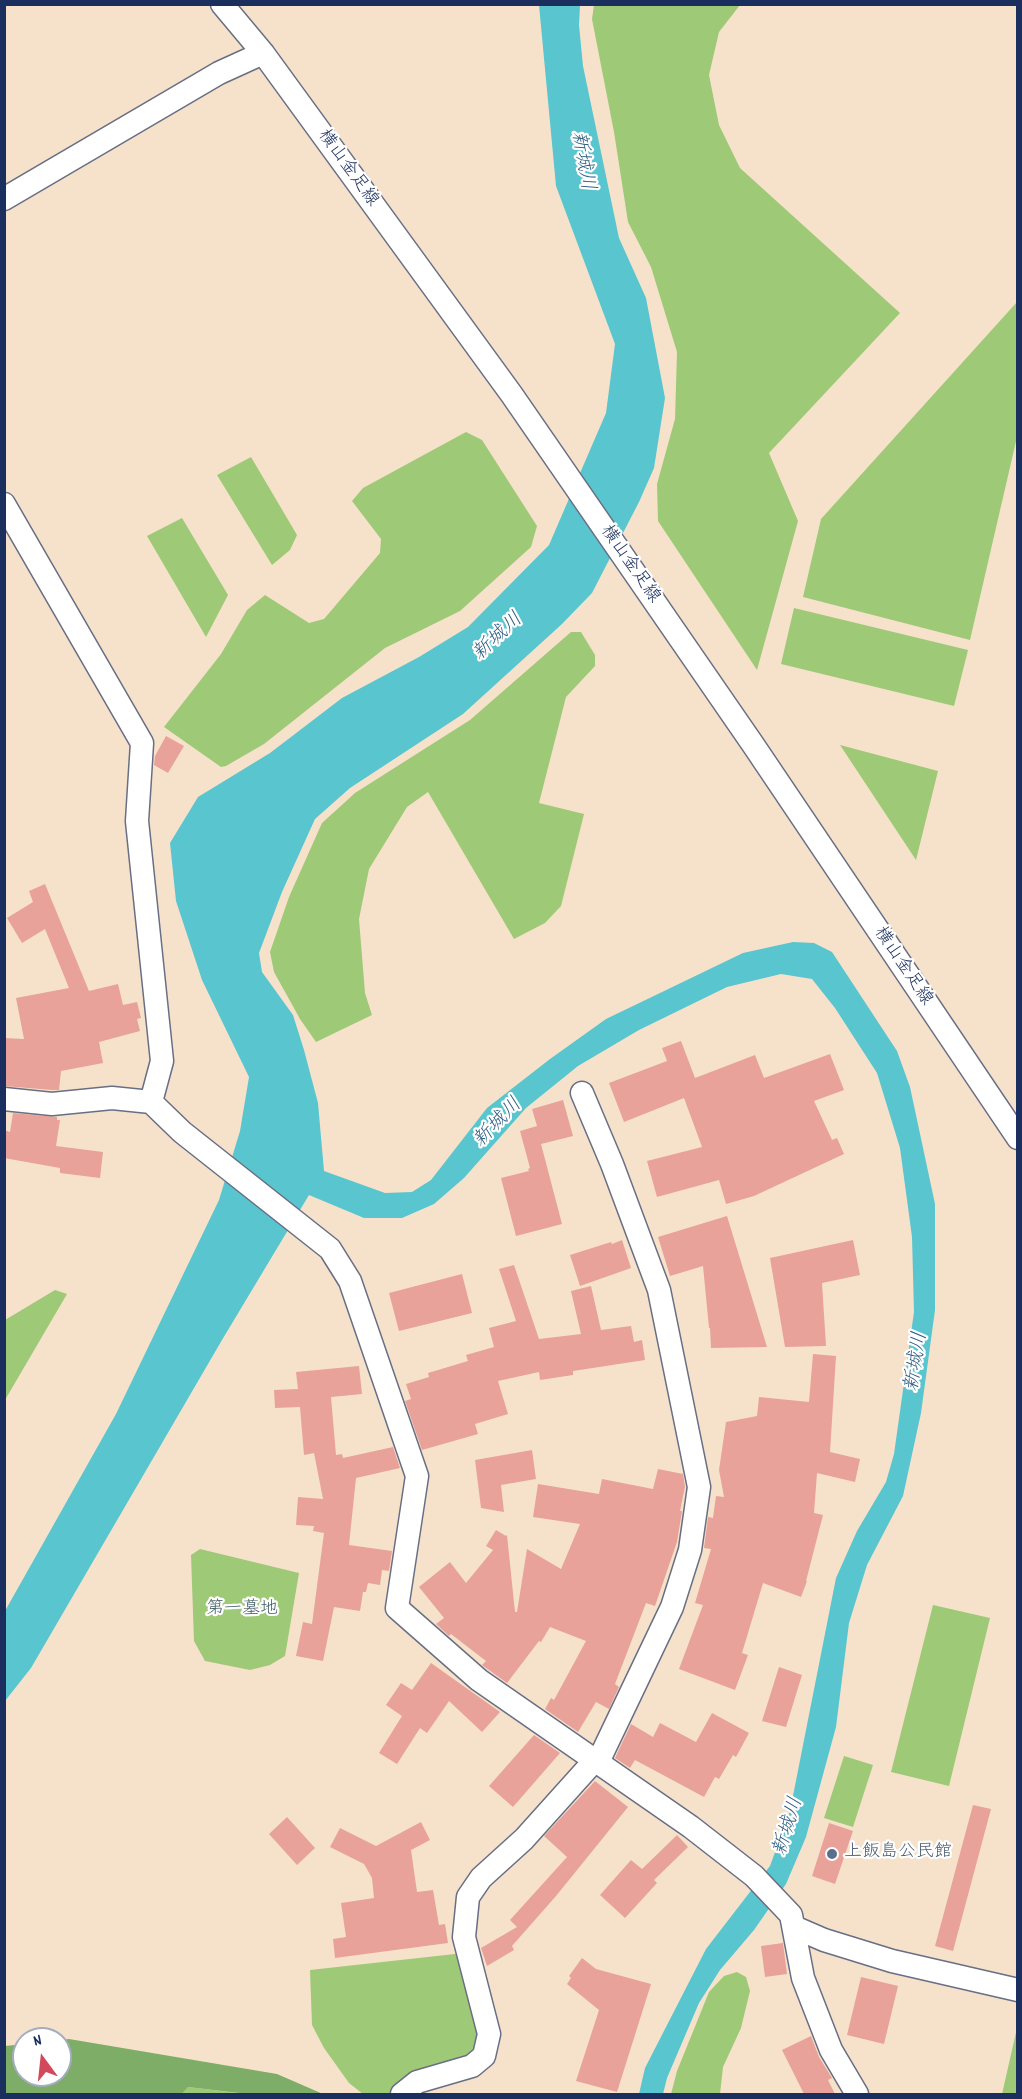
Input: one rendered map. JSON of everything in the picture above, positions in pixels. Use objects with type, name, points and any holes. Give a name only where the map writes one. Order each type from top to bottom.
[{"type":"street","name":"横山金足線","points":[[222,4],[263,53],[512,395],[753,746],[1017,1138]]},
{"type":"street","points":[[4,199],[219,73],[263,53]]},
{"type":"street","points":[[4,504],[142,743],[137,820],[162,1061],[151,1102]]},
{"type":"street","points":[[402,2094],[417,2082],[472,2066],[484,2056],[489,2034],[464,1937],[468,1897],[481,1878],[524,1839],[597,1761],[672,1607],[690,1550],[699,1487],[659,1290],[612,1164],[582,1093]]},
{"type":"street","points":[[4,1099],[52,1104],[112,1098],[151,1102],[182,1132],[330,1250],[350,1281],[417,1476],[397,1608],[479,1680],[691,1827],[754,1876],[792,1921],[824,1940],[892,1961],[1017,1989]]},
{"type":"street","points":[[792,1921],[803,1978],[831,2050],[857,2094]]},
{"type":"green space","points":[[594,5],[740,5],[719,32],[709,75],[719,125],[740,168],[900,313],[769,453],[798,521],[757,670],[658,521],[657,484],[675,419],[677,352],[651,267],[628,222],[614,132],[592,19]]},
{"type":"green space","points":[[1017,302],[1017,437],[970,640],[803,597],[821,519]]},
{"type":"green space","points":[[466,432],[482,440],[537,526],[531,547],[460,611],[385,648],[264,744],[226,766],[221,767],[164,727],[221,654],[247,610],[265,595],[309,623],[324,619],[380,553],[381,539],[352,501],[363,488]]},
{"type":"green space","points":[[251,457],[297,535],[290,550],[272,565],[217,475]]},
{"type":"green space","points":[[182,518],[228,595],[206,637],[147,536]]},
{"type":"green space","points":[[794,608],[968,650],[954,706],[781,664]]},
{"type":"green space","points":[[571,632],[581,632],[595,655],[595,666],[566,697],[539,803],[584,814],[561,906],[545,923],[514,939],[428,792],[407,807],[369,869],[359,919],[365,993],[372,1015],[316,1042],[300,1019],[274,972],[270,952],[289,897],[322,823],[355,793],[470,720]]},
{"type":"green space","points":[[840,745],[938,771],[916,860]]},
{"type":"green space","points":[[55,1290],[67,1294],[5,1400],[5,1320]]},
{"type":"green space","name":"第一墓地","points":[[200,1549],[299,1573],[285,1656],[270,1665],[250,1670],[205,1661],[194,1641],[191,1555]]},
{"type":"green space","points":[[933,1605],[990,1618],[949,1786],[891,1772]]},
{"type":"green space","points":[[844,1756],[873,1765],[853,1827],[824,1818]]},
{"type":"green space","points":[[464,1953],[484,2034],[479,2057],[392,2094],[363,2094],[349,2083],[324,2048],[312,2025],[310,1970]]},
{"type":"green space","points":[[737,1972],[746,1977],[750,1991],[741,2028],[723,2067],[720,2094],[671,2094],[677,2071],[709,1992],[724,1976]]},
{"type":"green space","points":[[1017,2028],[1017,2094],[1002,2094]]},
{"type":"green space","points":[[72,2040],[277,2074],[323,2094],[247,2094],[188,2087],[182,2094],[5,2094],[5,2046],[12,2045],[12,2087],[72,2087]]},
{"type":"green space","points":[[188,2087],[245,2094],[182,2094]]},
{"type":"water","name":"新城川","points":[[539,5],[580,5],[579,25],[583,66],[619,238],[646,298],[665,398],[654,468],[592,593],[562,624],[463,714],[350,788],[315,819],[282,892],[259,953],[262,972],[293,1015],[304,1050],[318,1103],[324,1171],[385,1193],[412,1192],[431,1180],[487,1108],[606,1019],[743,953],[793,942],[814,943],[832,952],[897,1051],[910,1087],[935,1204],[935,1310],[921,1413],[903,1496],[867,1565],[849,1623],[836,1727],[806,1837],[786,1884],[754,1930],[720,1970],[699,2003],[667,2078],[663,2094],[639,2094],[645,2068],[706,1949],[770,1866],[790,1811],[836,1578],[857,1531],[886,1482],[894,1454],[914,1312],[912,1237],[900,1148],[877,1073],[835,1008],[812,979],[781,974],[727,987],[639,1030],[578,1066],[526,1108],[464,1178],[434,1204],[402,1218],[364,1218],[309,1195],[31,1668],[5,1701],[5,1611],[116,1414],[219,1200],[240,1131],[249,1077],[202,980],[176,901],[170,843],[198,797],[270,753],[342,698],[419,657],[468,627],[549,545],[606,413],[615,344],[556,186]]},
{"type":"building","points":[[166,736],[184,746],[168,773],[154,765],[155,756]]},
{"type":"building","points":[[45,884],[89,991],[118,984],[123,1005],[137,1002],[141,1018],[137,1019],[140,1031],[99,1042],[103,1063],[61,1071],[59,1090],[4,1086],[4,1038],[24,1039],[16,998],[69,988],[45,929],[22,943],[7,918],[33,902],[29,891]]},
{"type":"building","points":[[681,1041],[695,1078],[755,1055],[764,1078],[830,1054],[844,1090],[814,1101],[832,1140],[837,1138],[844,1154],[754,1196],[726,1204],[719,1180],[657,1197],[647,1161],[702,1147],[684,1098],[624,1122],[609,1083],[667,1061],[662,1048]]},
{"type":"building","points":[[563,1100],[573,1136],[541,1144],[562,1224],[516,1236],[501,1178],[529,1171],[520,1131],[537,1126],[532,1109]]},
{"type":"building","points":[[13,1113],[57,1117],[57,1120],[60,1120],[56,1146],[103,1152],[100,1178],[60,1173],[60,1168],[4,1158],[4,1130],[10,1132]]},
{"type":"building","points":[[727,1216],[767,1347],[711,1348],[703,1266],[670,1276],[658,1237]]},
{"type":"building","points":[[622,1240],[631,1268],[580,1286],[570,1255]]},
{"type":"building","points":[[853,1240],[860,1275],[822,1283],[826,1346],[785,1347],[770,1258]]},
{"type":"building","points":[[514,1265],[539,1339],[581,1334],[571,1291],[591,1286],[601,1330],[631,1326],[634,1342],[642,1340],[645,1360],[573,1371],[573,1375],[540,1380],[539,1372],[498,1381],[508,1414],[475,1424],[478,1434],[422,1450],[405,1401],[411,1399],[406,1384],[429,1377],[428,1373],[468,1361],[466,1355],[494,1347],[489,1328],[516,1321],[499,1269]]},
{"type":"building","points":[[462,1274],[472,1313],[399,1331],[389,1293]]},
{"type":"building","points":[[813,1354],[836,1356],[830,1452],[860,1459],[855,1482],[817,1473],[814,1513],[823,1515],[801,1597],[763,1583],[742,1653],[748,1655],[735,1690],[679,1669],[703,1605],[695,1603],[711,1549],[704,1548],[708,1517],[713,1518],[716,1496],[724,1497],[719,1470],[726,1422],[757,1416],[759,1397],[809,1402]]},
{"type":"building","points":[[359,1366],[362,1394],[331,1397],[336,1455],[342,1454],[343,1458],[393,1447],[400,1468],[356,1478],[349,1545],[392,1551],[389,1571],[382,1570],[380,1585],[368,1583],[366,1592],[363,1592],[360,1611],[334,1607],[323,1661],[296,1656],[303,1622],[312,1624],[324,1533],[313,1531],[314,1526],[296,1525],[298,1497],[323,1499],[314,1453],[304,1455],[300,1407],[275,1408],[274,1390],[298,1389],[296,1372]]},
{"type":"building","points":[[532,1450],[536,1479],[501,1485],[504,1512],[481,1508],[475,1460]]},
{"type":"building","points":[[658,1469],[683,1474],[685,1487],[677,1542],[655,1606],[646,1603],[615,1684],[619,1687],[609,1709],[596,1702],[578,1732],[545,1709],[551,1698],[554,1700],[586,1641],[550,1627],[541,1642],[539,1641],[507,1683],[482,1665],[486,1661],[451,1634],[449,1636],[436,1624],[444,1618],[419,1587],[450,1562],[466,1583],[493,1550],[486,1546],[496,1530],[507,1535],[515,1612],[517,1612],[527,1549],[561,1569],[580,1524],[533,1517],[538,1484],[599,1494],[602,1479],[653,1489]]},
{"type":"building","points":[[431,1663],[500,1712],[482,1732],[449,1701],[427,1733],[420,1728],[397,1764],[379,1753],[402,1716],[386,1705],[401,1683],[412,1690]]},
{"type":"building","points":[[779,1667],[802,1675],[786,1727],[762,1721]]},
{"type":"building","points":[[712,1713],[749,1733],[736,1757],[733,1755],[719,1779],[715,1777],[704,1797],[635,1760],[630,1768],[615,1758],[631,1724],[653,1737],[660,1723],[696,1742]]},
{"type":"building","points":[[534,1735],[560,1753],[513,1807],[489,1786]]},
{"type":"building","points":[[595,1781],[628,1807],[512,1946],[514,1950],[487,1966],[481,1948],[517,1927],[510,1920],[567,1857],[544,1836]]},
{"type":"building","points":[[973,1805],[991,1809],[953,1951],[935,1946]]},
{"type":"building","points":[[287,1817],[315,1848],[297,1865],[269,1834]]},
{"type":"building","points":[[421,1822],[430,1840],[411,1850],[417,1892],[433,1890],[439,1925],[445,1924],[448,1943],[335,1958],[333,1939],[346,1937],[341,1903],[374,1898],[372,1878],[364,1864],[330,1847],[340,1828],[376,1846]]},
{"type":"building","name":"上飯島公民館","points":[[829,1823],[853,1831],[835,1884],[812,1876]]},
{"type":"building","points":[[677,1835],[688,1847],[654,1880],[657,1883],[625,1918],[600,1895],[631,1860],[642,1869]]},
{"type":"building","points":[[783,1943],[787,1974],[765,1977],[761,1946]]},
{"type":"building","points":[[582,1958],[596,1969],[651,1984],[617,2092],[576,2081],[599,2010],[567,1984],[571,1978],[569,1976]]},
{"type":"building","points":[[861,1977],[898,1986],[884,2044],[847,2035]]},
{"type":"building","points":[[811,2036],[819,2057],[832,2078],[828,2080],[835,2094],[804,2094],[782,2050]]},
{"type":"place","name":"上飯島公民館","points":[[832,1854]]}]
